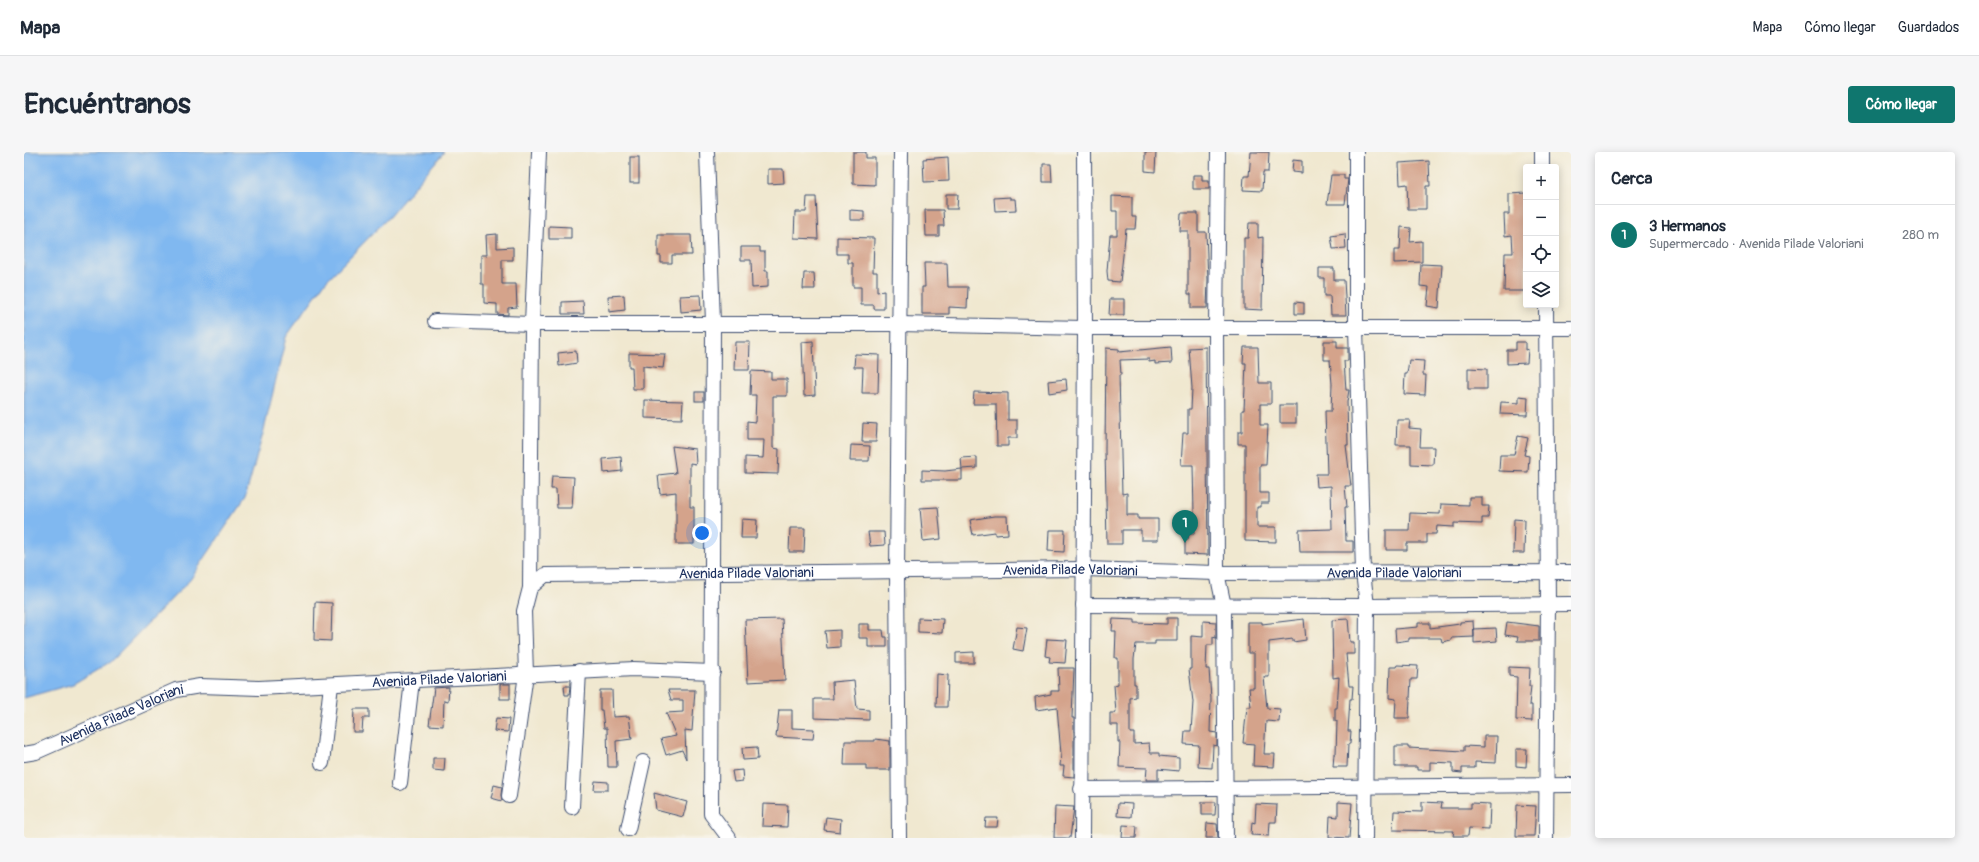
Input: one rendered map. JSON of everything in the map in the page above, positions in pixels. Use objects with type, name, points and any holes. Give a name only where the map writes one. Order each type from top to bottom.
[{"type":"street","points":[[530,588],[532,324],[539,152]]},
{"type":"street","points":[[707,152],[713,323],[713,672],[711,814],[729,838]]},
{"type":"street","points":[[899,838],[897,571],[900,324],[900,152]]},
{"type":"street","points":[[1082,838],[1081,789],[1084,605],[1085,328],[1084,152]]},
{"type":"street","points":[[1218,152],[1216,328],[1217,573],[1224,606],[1226,838]]},
{"type":"street","points":[[1356,152],[1356,327],[1363,572],[1367,606],[1364,787],[1365,838]]},
{"type":"street","points":[[1542,152],[1542,164]]},
{"type":"street","points":[[1546,308],[1548,604],[1546,838]]},
{"type":"street","points":[[434,321],[532,324],[900,324],[1085,328],[1571,328]]},
{"type":"street","name":"Avenida Pilade Valoriani","points":[[24,754],[36,752],[176,690],[200,686],[259,688],[526,674],[524,611],[530,588],[545,575],[1084,569],[1217,573],[1571,572]]},
{"type":"street","points":[[1084,605],[1367,606],[1571,604]]},
{"type":"street","points":[[509,796],[526,674],[634,669],[713,672]]},
{"type":"street","points":[[572,807],[579,671]]},
{"type":"street","points":[[400,783],[412,681]]},
{"type":"street","points":[[322,763],[331,685]]},
{"type":"street","points":[[628,829],[643,762]]},
{"type":"street","points":[[1081,789],[1571,785]]},
{"type":"water","points":[[24,152],[444,152],[388,218],[326,281],[286,337],[264,430],[245,498],[190,580],[110,662],[73,684],[24,698]]},
{"type":"building","points":[[853,152],[866,152],[866,158],[875,158],[875,185],[853,184]]},
{"type":"building","points":[[1145,152],[1156,152],[1155,172],[1145,171]]},
{"type":"building","points":[[1251,152],[1269,152],[1268,172],[1263,172],[1262,191],[1243,190],[1244,176],[1249,176]]},
{"type":"building","points":[[630,157],[639,157],[639,183],[630,183]]},
{"type":"building","points":[[948,157],[949,181],[924,182],[923,159]]},
{"type":"building","points":[[1293,160],[1302,161],[1302,173],[1292,172]]},
{"type":"building","points":[[1429,161],[1430,186],[1426,186],[1426,209],[1408,209],[1407,184],[1400,185],[1399,163]]},
{"type":"building","points":[[1043,164],[1051,164],[1052,182],[1043,182]]},
{"type":"building","points":[[768,169],[783,169],[784,183],[768,184]]},
{"type":"building","points":[[1193,175],[1202,175],[1202,180],[1209,180],[1209,189],[1193,189]]},
{"type":"building","points":[[1331,175],[1344,175],[1344,179],[1348,179],[1345,204],[1327,204]]},
{"type":"building","points":[[1523,193],[1523,291],[1504,291],[1505,253],[1513,253],[1512,235],[1505,236],[1504,214],[1509,214],[1509,194]]},
{"type":"building","points":[[946,194],[958,194],[957,209],[946,209]]},
{"type":"building","points":[[1112,196],[1132,197],[1132,217],[1136,217],[1135,229],[1126,229],[1120,282],[1108,281],[1107,271],[1110,235],[1117,235],[1117,211],[1112,211]]},
{"type":"building","points":[[807,197],[816,197],[818,239],[794,238],[795,212],[806,212]]},
{"type":"building","points":[[1010,197],[1010,199],[1015,199],[1016,210],[995,211],[994,198]]},
{"type":"building","points":[[850,210],[864,211],[864,220],[850,220]]},
{"type":"building","points":[[925,210],[943,210],[944,226],[939,226],[939,236],[926,236]]},
{"type":"building","points":[[1181,213],[1198,213],[1198,232],[1206,232],[1208,280],[1207,308],[1191,308],[1191,294],[1188,294],[1188,231],[1180,231]]},
{"type":"building","points":[[1249,223],[1258,223],[1258,238],[1263,237],[1262,310],[1244,309],[1244,238],[1248,238]]},
{"type":"building","points":[[549,226],[571,227],[571,239],[549,239]]},
{"type":"building","points":[[1401,227],[1411,228],[1410,242],[1422,241],[1422,262],[1394,263],[1394,250],[1400,250]]},
{"type":"building","points":[[497,234],[497,248],[513,247],[513,260],[502,260],[502,284],[516,284],[517,307],[508,308],[508,315],[497,314],[497,304],[484,303],[484,284],[481,284],[481,255],[487,255],[486,235]]},
{"type":"building","points":[[1345,234],[1346,248],[1333,249],[1331,236]]},
{"type":"building","points":[[658,235],[691,235],[692,255],[672,255],[672,263],[661,263],[661,256],[658,256]]},
{"type":"building","points":[[837,237],[874,238],[873,272],[877,272],[877,292],[884,291],[884,309],[874,309],[874,305],[861,305],[861,287],[853,287],[853,263],[848,263],[848,254],[837,254]]},
{"type":"building","points":[[741,247],[760,247],[760,252],[765,252],[765,271],[768,271],[768,287],[752,288],[751,260],[741,260]]},
{"type":"building","points":[[924,263],[947,263],[948,287],[968,287],[967,308],[949,307],[949,314],[922,314],[922,287],[925,287]]},
{"type":"building","points":[[1421,264],[1442,265],[1439,308],[1427,306],[1429,287],[1420,286]]},
{"type":"building","points":[[1319,268],[1334,268],[1334,280],[1344,280],[1346,315],[1331,315],[1330,296],[1324,296],[1324,278],[1319,278]]},
{"type":"building","points":[[804,273],[814,273],[815,289],[803,289]]},
{"type":"building","points":[[624,295],[625,310],[609,312],[608,296]]},
{"type":"building","points":[[700,295],[701,310],[681,312],[680,296]]},
{"type":"building","points":[[1110,299],[1124,299],[1124,315],[1109,315]]},
{"type":"building","points":[[583,301],[584,314],[562,314],[562,302]]},
{"type":"building","points":[[1295,302],[1304,303],[1304,314],[1295,314]]},
{"type":"building","points":[[813,341],[815,395],[804,396],[802,342]]},
{"type":"building","points":[[1324,341],[1337,341],[1337,348],[1348,348],[1348,361],[1344,361],[1346,390],[1349,390],[1347,402],[1348,445],[1346,445],[1351,486],[1345,486],[1347,507],[1345,507],[1346,541],[1353,541],[1353,552],[1300,552],[1299,530],[1332,529],[1331,486],[1317,487],[1316,474],[1327,474],[1325,411],[1331,411],[1332,384],[1330,360],[1324,360]]},
{"type":"building","points":[[735,342],[750,342],[749,370],[734,370]]},
{"type":"building","points":[[1516,342],[1525,342],[1525,350],[1528,349],[1527,363],[1507,364],[1507,350],[1516,350]]},
{"type":"building","points":[[1171,347],[1172,363],[1155,364],[1155,361],[1149,362],[1149,359],[1120,360],[1121,375],[1119,375],[1122,494],[1127,493],[1127,515],[1138,515],[1138,519],[1158,519],[1158,540],[1141,540],[1141,530],[1122,530],[1122,544],[1107,544],[1105,450],[1106,348],[1119,349],[1119,352]]},
{"type":"building","points":[[1206,347],[1208,555],[1185,554],[1185,540],[1188,540],[1189,534],[1194,534],[1193,465],[1181,465],[1183,433],[1188,433],[1188,409],[1191,409],[1192,388],[1189,348]]},
{"type":"building","points":[[1244,347],[1258,347],[1259,383],[1271,383],[1271,404],[1260,404],[1260,425],[1268,425],[1266,465],[1260,465],[1260,493],[1269,493],[1269,503],[1261,503],[1261,507],[1257,507],[1257,527],[1276,527],[1276,542],[1245,541],[1245,444],[1238,444],[1238,432],[1242,432],[1242,410],[1244,410],[1246,363],[1243,363]]},
{"type":"building","points":[[576,351],[577,363],[559,366],[558,353]]},
{"type":"building","points":[[629,353],[665,354],[663,368],[643,366],[643,389],[633,389],[632,367],[629,367]]},
{"type":"building","points":[[855,354],[879,355],[878,393],[862,393],[863,367],[854,367]]},
{"type":"building","points":[[1409,360],[1424,361],[1423,375],[1426,375],[1425,395],[1404,394],[1405,374],[1407,374]]},
{"type":"building","points":[[1468,368],[1487,369],[1487,389],[1468,389]]},
{"type":"building","points":[[751,371],[771,372],[771,379],[787,379],[787,396],[773,396],[773,448],[779,449],[778,474],[745,473],[745,457],[763,458],[764,440],[747,440],[747,421],[755,422],[756,395],[750,395]]},
{"type":"building","points":[[1066,379],[1067,390],[1049,393],[1048,381]]},
{"type":"building","points":[[695,392],[704,392],[704,401],[695,401]]},
{"type":"building","points":[[974,392],[1008,393],[1008,420],[1017,420],[1017,438],[1008,438],[1008,446],[997,446],[996,404],[973,404]]},
{"type":"building","points":[[1519,396],[1528,397],[1527,415],[1500,414],[1501,402],[1519,403]]},
{"type":"building","points":[[645,400],[683,401],[682,419],[645,418]]},
{"type":"building","points":[[1280,405],[1296,405],[1296,423],[1280,423]]},
{"type":"building","points":[[1397,420],[1410,420],[1409,428],[1421,429],[1420,447],[1434,447],[1433,465],[1411,464],[1411,445],[1396,445]]},
{"type":"building","points":[[863,423],[877,424],[876,442],[862,442]]},
{"type":"building","points":[[1518,436],[1528,438],[1524,455],[1529,456],[1528,472],[1499,471],[1500,455],[1514,455]]},
{"type":"building","points":[[851,445],[870,446],[869,461],[850,461]]},
{"type":"building","points":[[672,446],[695,449],[696,464],[690,463],[690,507],[694,507],[694,544],[676,544],[676,492],[660,494],[658,475],[676,473]]},
{"type":"building","points":[[621,457],[622,471],[604,473],[603,459]]},
{"type":"building","points":[[977,457],[977,468],[962,469],[961,458]]},
{"type":"building","points":[[962,469],[962,480],[922,480],[922,470],[945,471]]},
{"type":"building","points":[[552,476],[574,477],[572,508],[557,508],[556,489],[551,489]]},
{"type":"building","points":[[1469,497],[1482,497],[1482,506],[1489,506],[1488,518],[1482,518],[1482,524],[1454,523],[1454,527],[1437,526],[1436,534],[1427,534],[1427,543],[1407,543],[1407,550],[1386,550],[1386,530],[1409,530],[1410,513],[1440,514],[1441,504],[1469,505]]},
{"type":"building","points":[[938,507],[941,539],[923,541],[920,508]]},
{"type":"building","points":[[994,516],[1007,516],[1008,534],[995,535],[995,532],[973,535],[970,520]]},
{"type":"building","points":[[742,519],[757,520],[756,538],[741,538]]},
{"type":"building","points":[[1514,519],[1525,520],[1524,553],[1513,553]]},
{"type":"building","points":[[790,528],[805,528],[804,552],[789,552]]},
{"type":"building","points":[[1049,530],[1065,530],[1064,552],[1048,551]]},
{"type":"building","points":[[868,532],[884,532],[885,545],[870,546]]},
{"type":"building","points":[[315,602],[332,603],[331,641],[314,640]]},
{"type":"building","points":[[918,618],[943,619],[942,633],[918,632]]},
{"type":"building","points":[[1167,618],[1177,618],[1177,641],[1155,641],[1155,644],[1136,644],[1134,659],[1134,684],[1136,684],[1136,697],[1130,698],[1130,733],[1134,733],[1134,744],[1149,743],[1150,753],[1159,753],[1159,756],[1179,758],[1179,771],[1158,769],[1158,780],[1146,780],[1147,768],[1119,767],[1120,742],[1118,742],[1118,725],[1110,725],[1110,713],[1116,713],[1114,685],[1118,684],[1118,658],[1115,658],[1116,631],[1112,631],[1113,619],[1135,620],[1135,623],[1167,624]]},
{"type":"building","points":[[782,619],[785,680],[748,682],[745,620]]},
{"type":"building","points":[[1304,619],[1306,640],[1293,642],[1293,639],[1269,642],[1269,677],[1264,677],[1267,708],[1280,709],[1279,722],[1266,721],[1264,754],[1275,754],[1274,767],[1253,766],[1254,744],[1243,743],[1247,707],[1251,707],[1249,688],[1254,688],[1254,653],[1248,653],[1248,622],[1262,622],[1262,624]]},
{"type":"building","points":[[1348,619],[1350,642],[1354,642],[1354,654],[1346,654],[1349,686],[1353,686],[1352,699],[1350,699],[1348,731],[1351,731],[1350,744],[1348,744],[1347,767],[1333,767],[1334,754],[1336,754],[1337,721],[1335,721],[1335,708],[1337,708],[1339,677],[1333,678],[1332,620]]},
{"type":"building","points":[[1203,621],[1216,622],[1216,638],[1213,637],[1213,645],[1207,645],[1206,669],[1209,669],[1211,699],[1210,732],[1217,733],[1217,746],[1213,745],[1212,768],[1198,767],[1199,745],[1184,744],[1185,731],[1191,731],[1193,702],[1189,669],[1191,669],[1191,636],[1203,637]]},
{"type":"building","points":[[1473,621],[1474,637],[1451,638],[1451,640],[1442,642],[1441,638],[1409,638],[1409,640],[1396,642],[1395,629],[1418,627],[1418,623],[1430,623],[1430,628]]},
{"type":"building","points":[[1507,622],[1539,626],[1539,641],[1517,641],[1518,637],[1505,635]]},
{"type":"building","points":[[859,624],[869,624],[869,630],[883,630],[884,637],[887,637],[887,647],[868,647],[868,638],[859,638]]},
{"type":"building","points":[[1017,627],[1027,628],[1023,651],[1013,649]]},
{"type":"building","points":[[1496,628],[1497,641],[1474,643],[1474,629]]},
{"type":"building","points":[[840,630],[840,647],[827,648],[825,631]]},
{"type":"building","points":[[1047,639],[1067,640],[1065,663],[1049,662],[1050,657],[1045,656]]},
{"type":"building","points":[[974,652],[974,663],[956,663],[956,653]]},
{"type":"building","points":[[1397,665],[1418,666],[1417,679],[1411,679],[1409,718],[1395,718],[1396,699],[1389,698],[1390,667],[1396,667]]},
{"type":"building","points":[[1509,667],[1530,668],[1529,686],[1531,686],[1529,705],[1532,705],[1532,721],[1516,720],[1517,677],[1509,676]]},
{"type":"building","points":[[1058,668],[1074,668],[1072,718],[1074,718],[1074,777],[1063,776],[1064,766],[1060,766],[1061,754],[1057,707],[1036,710],[1035,697],[1051,694],[1051,691],[1059,691]]},
{"type":"building","points":[[937,674],[948,675],[947,707],[936,707]]},
{"type":"building","points":[[854,680],[857,709],[869,710],[869,720],[814,718],[814,699],[833,699],[832,682]]},
{"type":"building","points":[[500,684],[510,684],[510,699],[500,699]]},
{"type":"building","points":[[564,686],[570,686],[569,695],[565,695]]},
{"type":"building","points":[[449,687],[448,701],[444,700],[443,726],[429,725],[434,688]]},
{"type":"building","points":[[600,690],[612,690],[613,717],[629,716],[632,739],[616,741],[617,767],[608,767],[607,728],[604,728],[602,710],[600,710]]},
{"type":"building","points":[[668,690],[695,690],[692,731],[685,730],[686,759],[682,750],[666,755],[661,739],[676,736],[666,713],[683,712],[683,700],[671,700]]},
{"type":"building","points":[[354,709],[369,709],[369,718],[363,718],[362,732],[353,732]]},
{"type":"building","points":[[779,710],[792,710],[792,728],[814,729],[813,739],[776,737]]},
{"type":"building","points":[[496,718],[509,719],[508,732],[494,731]]},
{"type":"building","points":[[1484,736],[1497,736],[1496,763],[1475,762],[1475,768],[1462,768],[1462,773],[1453,772],[1453,763],[1430,762],[1430,770],[1417,770],[1417,767],[1395,767],[1395,746],[1464,751],[1464,746],[1484,747]]},
{"type":"building","points":[[875,739],[890,741],[890,770],[866,770],[866,765],[844,765],[845,741],[875,741]]},
{"type":"building","points":[[757,747],[758,759],[743,760],[742,748]]},
{"type":"building","points":[[1516,749],[1527,749],[1526,767],[1516,766]]},
{"type":"building","points":[[433,758],[445,758],[444,771],[433,770]]},
{"type":"building","points":[[742,770],[743,781],[734,782],[732,771]]},
{"type":"building","points":[[595,781],[608,782],[608,790],[594,790]]},
{"type":"building","points":[[494,785],[502,787],[502,801],[491,798]]},
{"type":"building","points":[[654,793],[687,802],[683,817],[656,810]]},
{"type":"building","points":[[1202,802],[1216,802],[1215,815],[1202,815]]},
{"type":"building","points":[[1338,802],[1352,803],[1349,838],[1329,837],[1330,816],[1338,817]]},
{"type":"building","points":[[1422,802],[1442,803],[1441,808],[1471,808],[1471,803],[1490,804],[1489,829],[1469,828],[1468,836],[1453,836],[1454,831],[1393,830],[1394,811],[1422,812]]},
{"type":"building","points":[[1118,803],[1132,804],[1131,817],[1117,816]]},
{"type":"building","points":[[763,804],[788,805],[787,827],[762,826]]},
{"type":"building","points":[[1256,804],[1277,805],[1276,822],[1270,822],[1269,836],[1251,835],[1252,822],[1255,823]]},
{"type":"building","points":[[1517,805],[1536,806],[1534,836],[1516,836]]},
{"type":"building","points":[[1055,806],[1074,807],[1070,838],[1054,838]]},
{"type":"building","points":[[826,817],[841,819],[840,832],[824,830]]},
{"type":"building","points":[[986,818],[998,818],[997,827],[985,827]]},
{"type":"building","points":[[1207,823],[1217,824],[1218,838],[1206,838]]},
{"type":"building","points":[[1123,825],[1137,826],[1136,838],[1122,838]]},
{"type":"place","name":"3 Hermanos","points":[[1185,543]]}]
